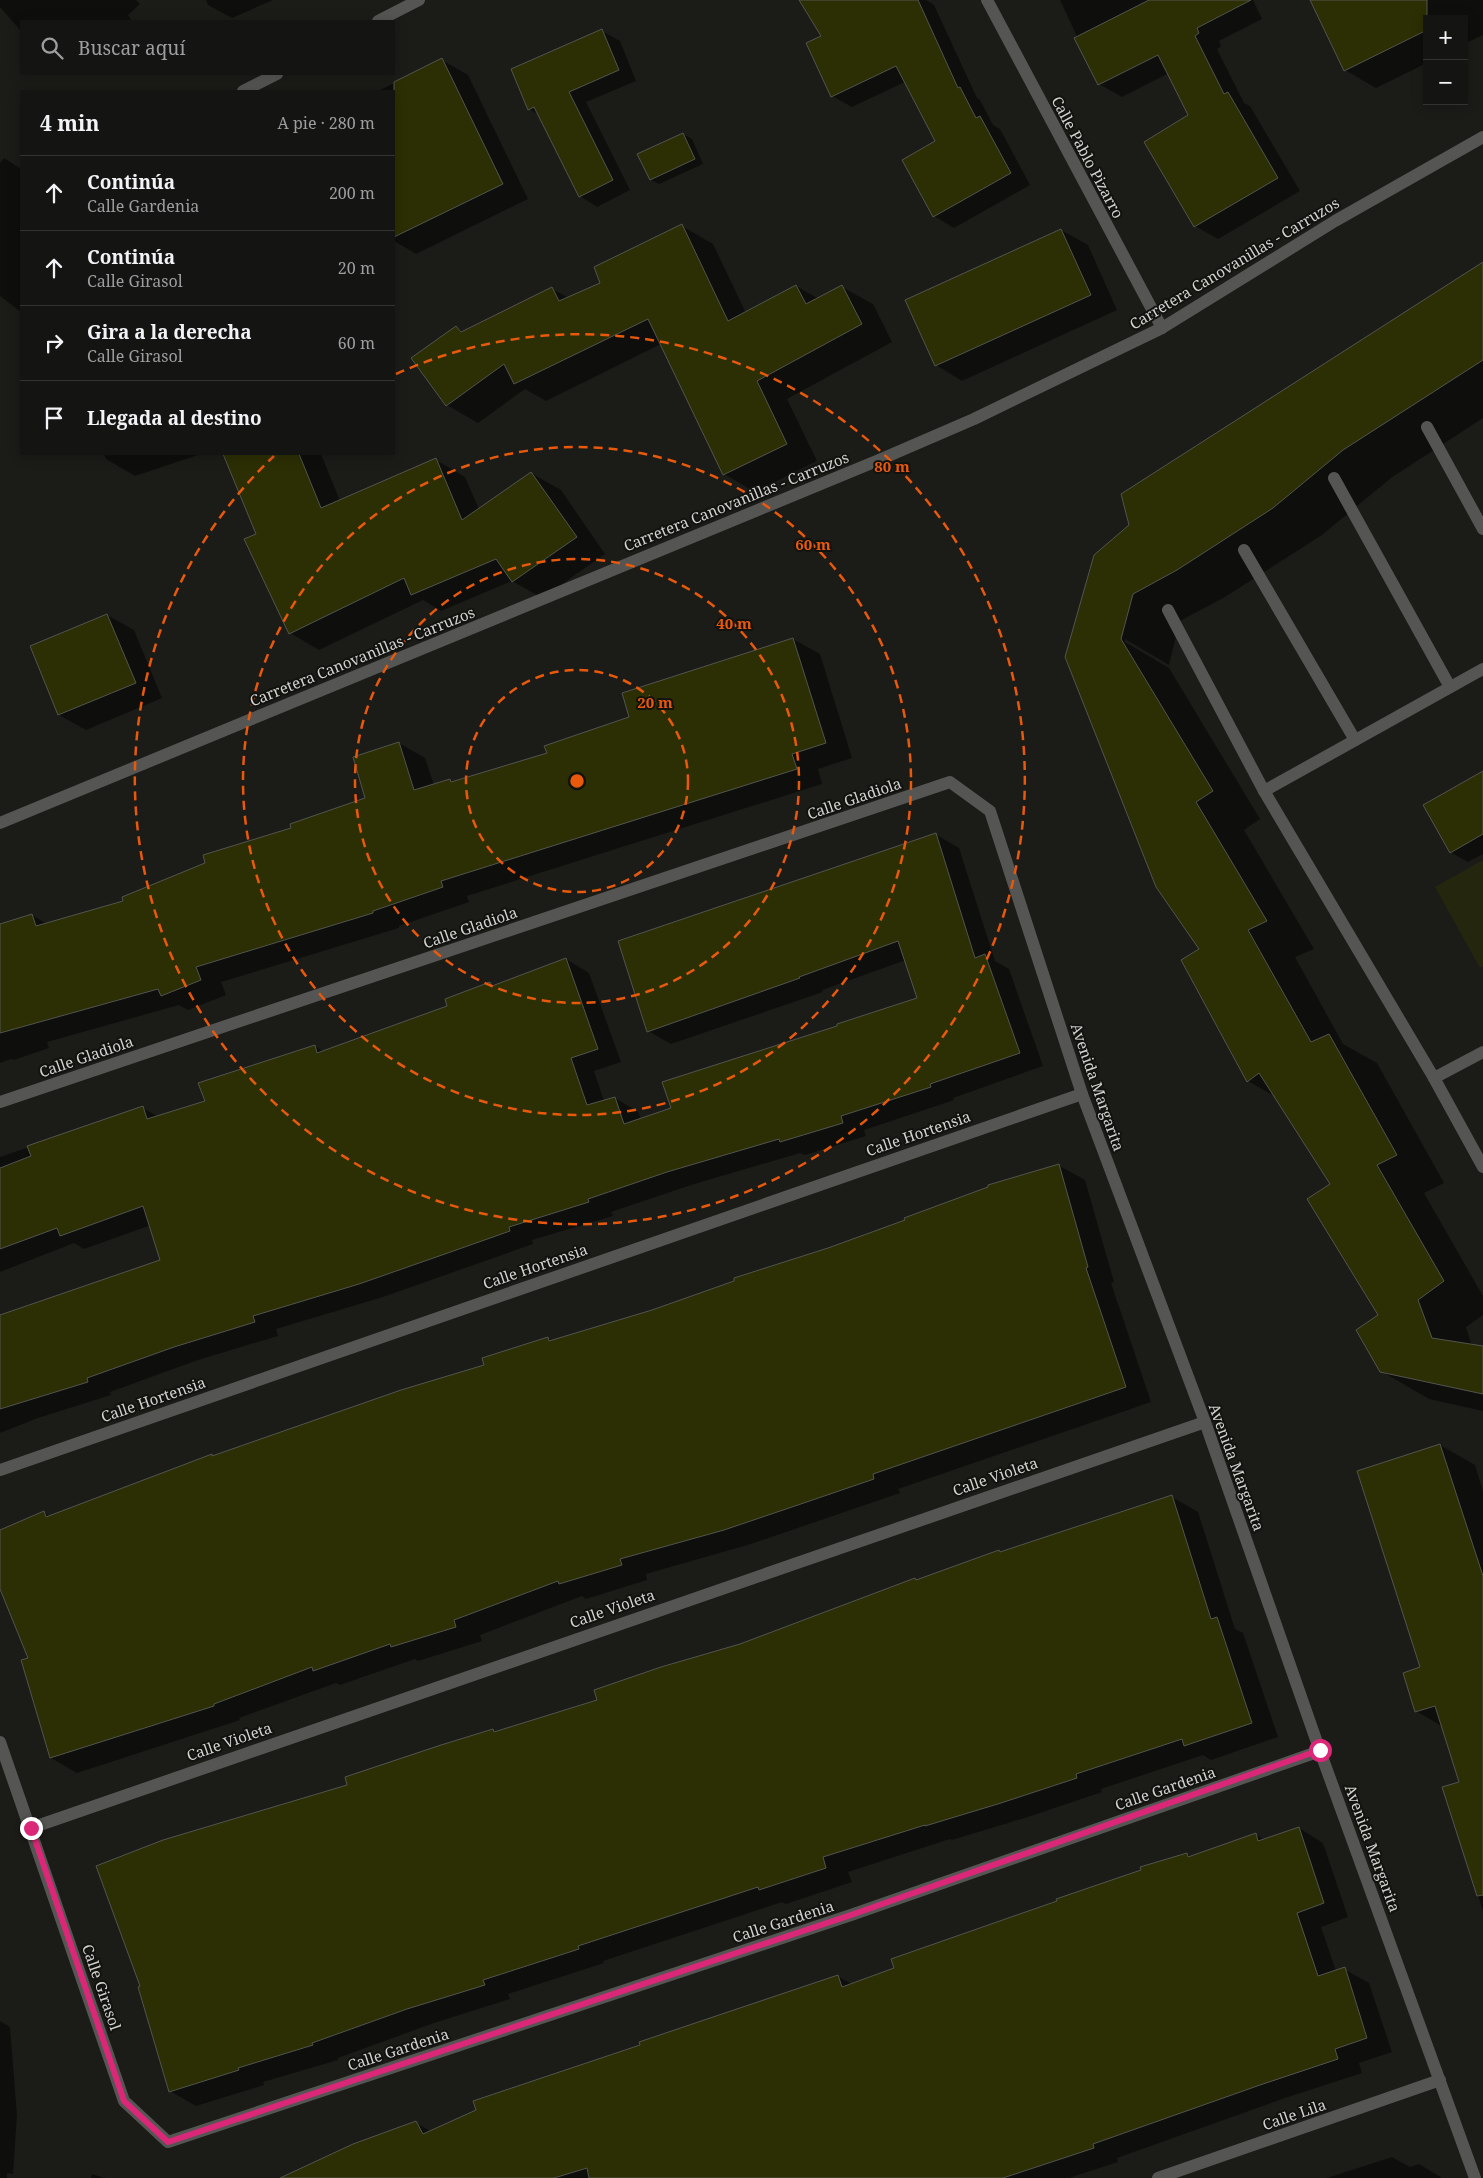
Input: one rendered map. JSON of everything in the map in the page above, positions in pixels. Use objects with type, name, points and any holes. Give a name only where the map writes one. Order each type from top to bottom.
[{"type":"street","points":[[380,20],[418,0]]},
{"type":"street","name":"Calle Pablo Pizarro","points":[[987,0],[1162,328]]},
{"type":"street","points":[[245,90],[275,75]]},
{"type":"street","name":"Carretera Canovanillas - Carruzos","points":[[0,823],[974,419],[1162,328],[1335,221],[1483,137]]},
{"type":"street","points":[[1427,427],[1483,529]]},
{"type":"street","points":[[1334,478],[1450,687]]},
{"type":"street","points":[[1244,550],[1355,740]]},
{"type":"street","points":[[1168,610],[1264,791],[1434,1078],[1483,1166]]},
{"type":"street","points":[[1264,791],[1483,670]]},
{"type":"street","name":"Avenida Margarita","points":[[950,782],[990,811],[1082,1094],[1205,1422],[1320,1750],[1475,2178]]},
{"type":"street","name":"Calle Gladiola","points":[[0,1102],[950,782]]},
{"type":"street","points":[[1434,1078],[1483,1052]]},
{"type":"street","name":"Calle Hortensia","points":[[0,1470],[909,1152],[1082,1094]]},
{"type":"street","name":"Calle Violeta","points":[[31,1828],[1205,1422]]},
{"type":"street","name":"Calle Girasol","points":[[0,1742],[124,2101],[168,2142],[253,2114]]},
{"type":"street","name":"Calle Gardenia","points":[[253,2114],[851,1915],[1320,1750]]},
{"type":"street","name":"Calle Lila","points":[[1158,2178],[1440,2080]]},
{"type":"green space","points":[[1483,860],[1483,966],[1480,968],[1435,887]]},
{"type":"building","points":[[799,0],[918,0],[958,88],[960,87],[976,118],[980,116],[1011,173],[933,217],[902,160],[935,141],[896,66],[831,97],[806,43],[821,36]]},
{"type":"building","points":[[1149,0],[1251,0],[1197,28],[1199,33],[1195,36],[1224,94],[1228,92],[1278,178],[1194,227],[1144,142],[1188,115],[1158,55],[1098,85],[1074,38]]},
{"type":"building","points":[[1310,0],[1427,0],[1427,15],[1423,15],[1423,32],[1344,71]]},
{"type":"building","points":[[602,29],[619,70],[569,92],[613,180],[579,197],[534,107],[528,110],[511,69]]},
{"type":"building","points":[[442,58],[503,184],[395,237],[395,90],[394,82]]},
{"type":"building","points":[[683,133],[695,159],[650,180],[637,154]]},
{"type":"building","points":[[682,224],[728,321],[796,285],[806,304],[842,285],[862,324],[757,381],[787,444],[723,475],[648,319],[514,384],[504,364],[446,406],[411,358],[456,326],[461,332],[552,287],[559,301],[600,283],[594,267]]},
{"type":"building","points":[[1061,229],[1091,295],[935,366],[905,300]]},
{"type":"building","points":[[1483,262],[1483,360],[1343,450],[1273,508],[1177,570],[1133,594],[1121,639],[1213,791],[1196,802],[1267,921],[1248,930],[1311,1042],[1329,1034],[1397,1155],[1377,1165],[1444,1281],[1418,1300],[1432,1338],[1483,1346],[1483,1394],[1380,1372],[1356,1330],[1378,1315],[1307,1199],[1330,1184],[1259,1073],[1247,1082],[1181,960],[1199,949],[1156,887],[1065,657],[1094,555],[1129,525],[1121,494]]},
{"type":"building","points":[[223,455],[299,455],[321,508],[436,458],[462,520],[531,472],[577,537],[512,582],[496,559],[411,595],[404,578],[289,634],[244,539],[256,534]]},
{"type":"building","points":[[107,614],[136,683],[58,715],[30,646]]},
{"type":"building","points":[[793,638],[826,743],[792,754],[797,769],[441,881],[443,887],[373,911],[373,913],[196,967],[201,980],[161,996],[158,989],[0,1033],[0,924],[32,914],[36,926],[123,901],[122,897],[205,863],[203,855],[291,828],[290,824],[365,798],[353,757],[399,742],[414,790],[450,779],[451,782],[547,753],[544,746],[629,717],[622,693]]},
{"type":"building","points":[[1483,771],[1483,834],[1450,853],[1423,805]]},
{"type":"building","points":[[936,833],[975,958],[985,954],[1020,1053],[930,1084],[931,1087],[841,1116],[843,1123],[780,1142],[779,1139],[667,1172],[588,1199],[589,1202],[509,1227],[510,1231],[359,1284],[253,1316],[255,1322],[174,1347],[87,1378],[88,1382],[0,1409],[0,1315],[160,1260],[143,1206],[60,1236],[57,1228],[0,1249],[0,1168],[31,1156],[27,1146],[143,1106],[147,1119],[205,1101],[198,1083],[315,1045],[317,1053],[447,1006],[445,999],[490,982],[492,986],[566,958],[598,1049],[571,1058],[587,1105],[615,1097],[624,1124],[671,1108],[662,1082],[837,1026],[837,1024],[917,998],[898,941],[647,1032],[618,941]]},
{"type":"building","points":[[1059,1164],[1088,1267],[1086,1268],[1126,1387],[873,1474],[874,1479],[724,1530],[620,1559],[622,1565],[559,1584],[558,1581],[454,1620],[456,1627],[391,1647],[390,1644],[313,1671],[312,1667],[214,1704],[214,1706],[50,1758],[21,1660],[28,1658],[0,1589],[0,1530],[44,1511],[46,1517],[212,1454],[212,1456],[401,1390],[484,1365],[482,1358],[548,1337],[549,1341],[652,1310],[734,1281],[734,1278],[828,1248],[905,1220],[904,1218],[988,1187],[988,1185]]},
{"type":"building","points":[[1440,1444],[1483,1576],[1483,1895],[1477,1896],[1442,1787],[1459,1782],[1435,1706],[1415,1712],[1403,1673],[1420,1667],[1357,1471]]},
{"type":"building","points":[[1172,1495],[1211,1619],[1217,1617],[1252,1723],[1184,1746],[1182,1739],[1076,1774],[1077,1778],[1001,1803],[823,1857],[826,1868],[759,1890],[758,1887],[578,1946],[579,1949],[483,1980],[485,1985],[407,2009],[312,2043],[313,2045],[169,2092],[138,1987],[140,1986],[96,1866],[163,1840],[347,1785],[345,1777],[441,1745],[493,1729],[494,1732],[597,1700],[594,1690],[661,1667],[740,1644],[915,1578],[916,1580],[999,1550],[1000,1552]]},
{"type":"building","points":[[1299,1827],[1324,1903],[1297,1913],[1318,1976],[1345,1967],[1367,2038],[1335,2049],[1338,2059],[1093,2144],[1094,2148],[1003,2178],[589,2178],[587,2168],[554,2178],[280,2178],[353,2144],[416,2121],[423,2134],[476,2110],[473,2101],[640,2045],[639,2042],[838,1975],[842,1987],[894,1968],[891,1959],[1141,1870],[1140,1867],[1187,1853],[1188,1857],[1256,1833],[1258,1841]]},
{"type":"route","points":[[31,1828],[124,2101],[168,2142],[851,1915],[1320,1750]]}]
